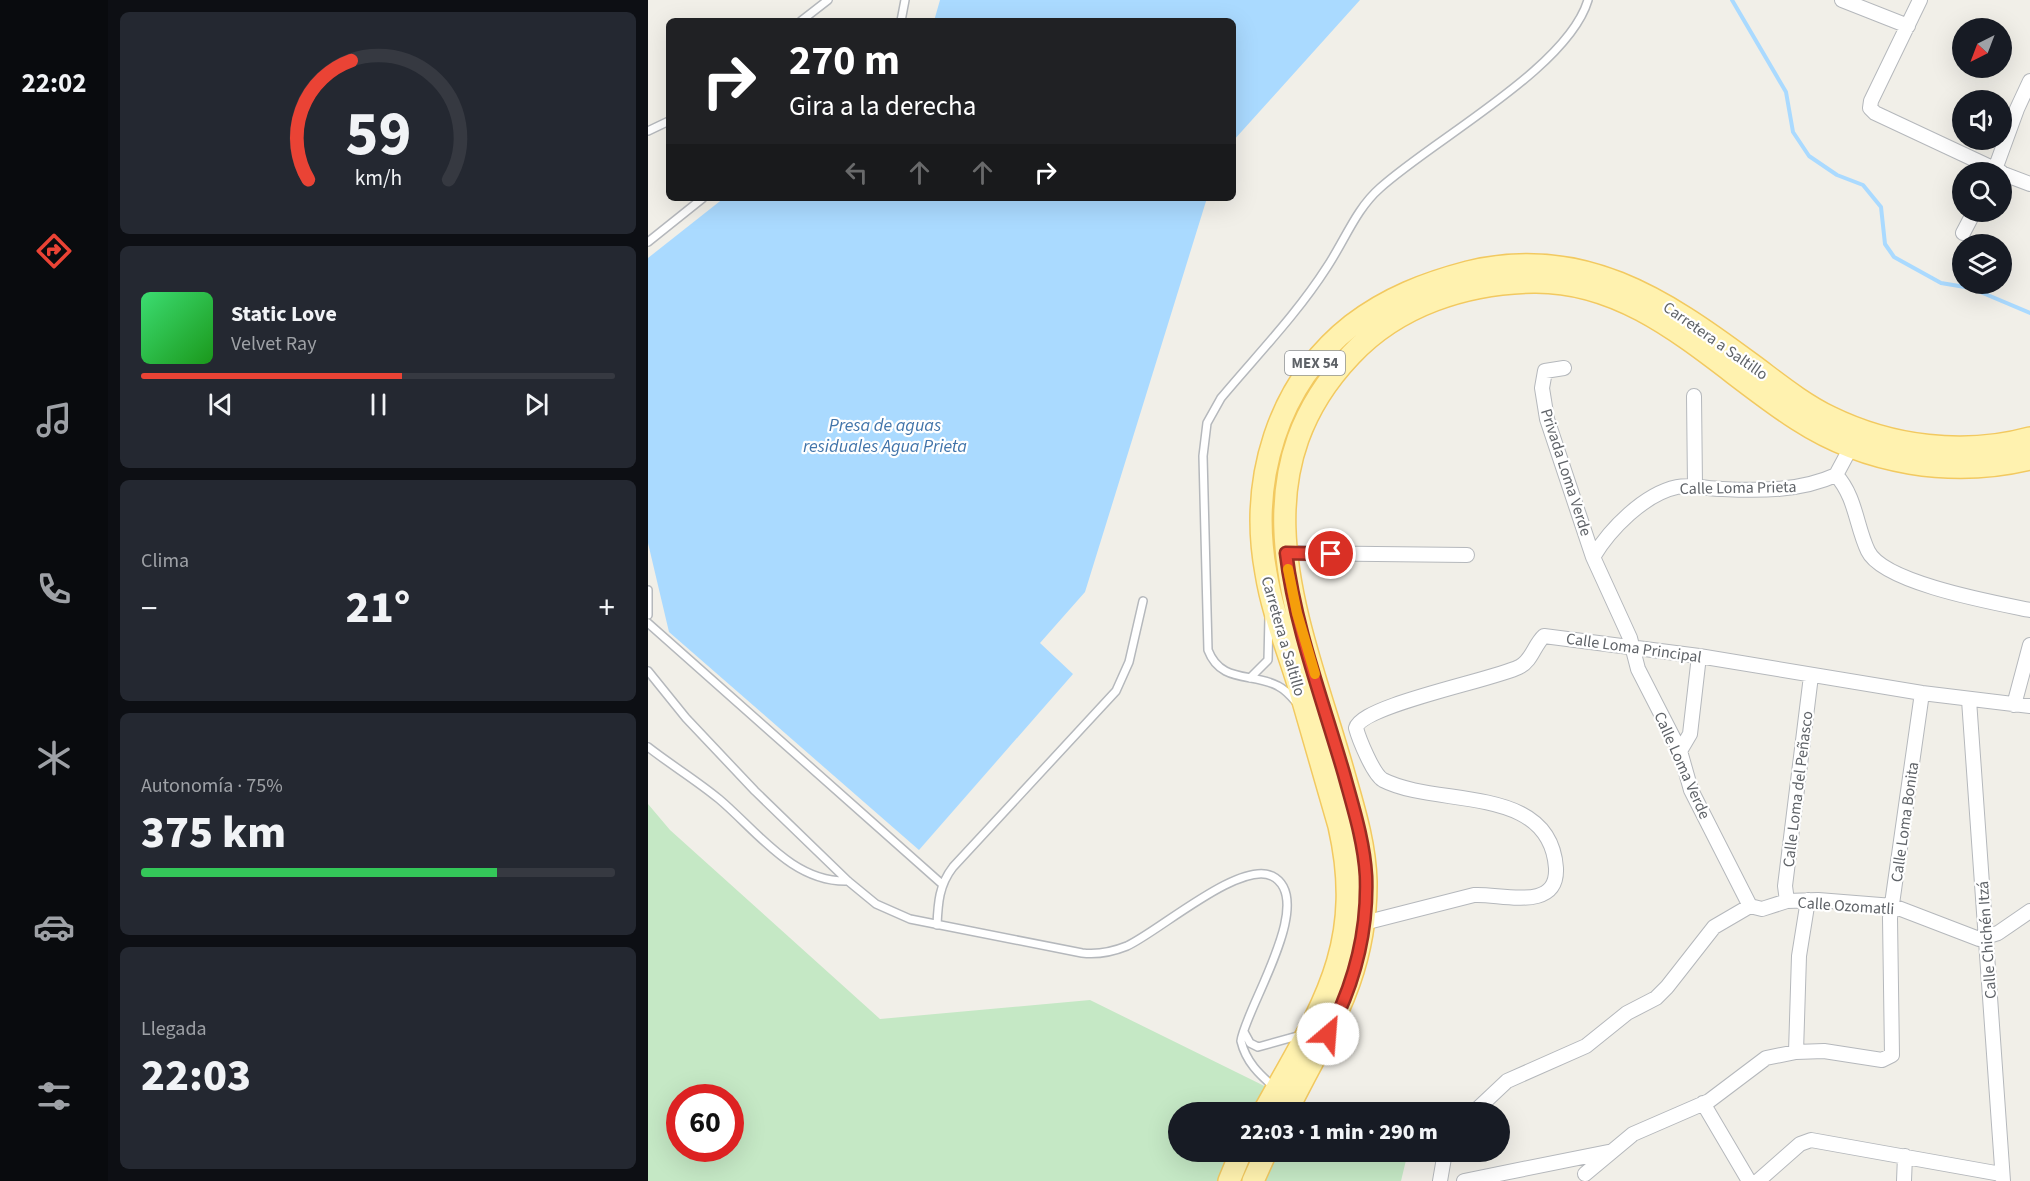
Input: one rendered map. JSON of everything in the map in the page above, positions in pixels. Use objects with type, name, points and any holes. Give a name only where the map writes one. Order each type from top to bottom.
[{"type":"main road","name":"Carretera a Saltillo","points":[[1269,1102],[1334,977],[1348,922],[1345,852],[1271,596],[1260,523],[1260,498],[1271,445],[1299,383],[1330,346],[1369,313],[1417,287],[1480,269],[1544,264],[1573,268],[1622,282],[1694,321],[1808,405],[1865,433],[1892,440],[1941,446],[1984,446],[2030,438]]},
{"type":"main road","name":"Carretera a Saltillo","points":[[1292,1102],[1341,1008],[1356,963],[1364,923],[1366,876],[1359,828],[1297,613],[1286,553],[1284,499],[1294,453],[1311,409],[1331,379],[1364,342],[1397,318],[1426,303],[1481,287],[1544,282],[1572,285],[1618,299],[1653,315],[1798,420],[1851,447],[1885,458],[1940,467],[1988,467],[2030,459]]},
{"type":"main road","points":[[1229,1181],[1237,1162]]},
{"type":"main road","points":[[1252,1181],[1261,1162]]},
{"type":"street","points":[[1842,0],[1908,26]]},
{"type":"street","points":[[1920,0],[1871,101],[1870,108],[1875,113],[1977,162]]},
{"type":"street","points":[[2002,162],[2026,100],[2030,81]]},
{"type":"street","points":[[2012,177],[2030,184]]},
{"type":"street","points":[[1963,233],[1969,222]]},
{"type":"street","name":"Privada Loma Verde","points":[[1564,368],[1543,373],[1543,397],[1547,419],[1593,556]]},
{"type":"street","points":[[1694,396],[1695,486]]},
{"type":"street","points":[[1851,447],[1836,475],[1848,491],[1868,551],[1878,564],[1943,591],[2030,610]]},
{"type":"street","name":"Calle Loma Prieta","points":[[1593,556],[1611,532],[1651,499],[1677,487],[1695,486],[1721,489],[1799,487],[1836,475]]},
{"type":"street","points":[[1286,553],[1467,555]]},
{"type":"street","name":"Calle Loma Verde","points":[[1593,556],[1633,648],[1638,669],[1680,752],[1691,790],[1750,906]]},
{"type":"street","name":"Calle Loma Principal","points":[[1364,923],[1474,896],[1489,894],[1532,898],[1540,896],[1551,885],[1556,874],[1553,849],[1543,830],[1533,821],[1511,808],[1424,791],[1380,777],[1357,731],[1359,721],[1403,702],[1451,690],[1478,679],[1520,667],[1528,660],[1540,640],[1547,635],[1699,656],[1969,700],[2030,706]]},
{"type":"street","points":[[2014,705],[2030,645]]},
{"type":"street","points":[[1680,752],[1690,734],[1699,656]]},
{"type":"street","name":"Calle Loma del Peñasco","points":[[1787,901],[1785,886],[1811,676]]},
{"type":"street","name":"Calle Loma Bonita","points":[[1796,1052],[1835,1051],[1881,1060],[1889,1058],[1892,1051],[1889,956],[1893,906],[1922,693]]},
{"type":"street","name":"Calle Chichén Itzá","points":[[1969,700],[2002,1178]]},
{"type":"street","points":[[1585,1174],[1633,1134],[1703,1103],[1766,1059],[1796,1052],[1799,956],[1808,900]]},
{"type":"street","name":"Calle Ozomatli","points":[[1485,1102],[1507,1081],[1586,1046],[1627,1013],[1656,998],[1714,927],[1750,906],[1762,909],[1787,901],[1808,900],[1893,906],[1974,938],[1985,938]]},
{"type":"street","points":[[1985,938],[1998,933],[2030,911]]},
{"type":"street","points":[[1703,1103],[1749,1181]]},
{"type":"street","points":[[1758,1181],[1807,1140],[1905,1156],[2002,1178]]},
{"type":"street","points":[[1464,1181],[1610,1152]]},
{"type":"street","points":[[1904,1181],[1905,1156]]},
{"type":"street","points":[[1440,1181],[1443,1162]]},
{"type":"lane","points":[[805,18],[828,0]]},
{"type":"lane","points":[[902,18],[905,0]]},
{"type":"lane","points":[[1306,713],[1282,688],[1250,678],[1233,676],[1217,666],[1211,658],[1205,637],[1206,508],[1203,456],[1206,429],[1213,410],[1309,292],[1369,199],[1394,177],[1532,72],[1554,52],[1580,19],[1588,0]]},
{"type":"lane","points":[[648,131],[666,122]]},
{"type":"lane","points":[[648,242],[699,201]]},
{"type":"lane","points":[[648,590],[648,615]]},
{"type":"lane","points":[[1250,678],[1268,660],[1271,596]]},
{"type":"lane","points":[[937,925],[938,898],[942,884],[953,867],[1116,691],[1129,662],[1143,601]]},
{"type":"lane","points":[[648,623],[942,884]]},
{"type":"lane","points":[[648,671],[715,749],[848,881],[876,904],[892,913],[937,925],[1082,953],[1103,953],[1140,939],[1224,885],[1243,876],[1260,873],[1272,876],[1284,891],[1286,916],[1278,947],[1244,1032],[1243,1048],[1250,1063],[1276,1089]]},
{"type":"lane","points":[[648,747],[713,794],[786,860],[823,879],[848,881]]},
{"type":"lane","points":[[1244,1032],[1250,1043],[1257,1047],[1306,1034]]},
{"type":"green space","points":[[648,804],[670,830],[880,1019],[1090,1000],[1297,1102],[1168,1102],[1168,1162],[1406,1162],[1401,1181],[648,1181]]},
{"type":"water","points":[[940,0],[1360,0],[1236,138],[1236,18],[935,18]]},
{"type":"water","name":"Presa de aguas residuales Agua Prieta","points":[[720,201],[1206,201],[1085,592],[1040,643],[1073,674],[919,850],[669,632],[648,543],[648,258]]},
{"type":"waterway","points":[[1732,0],[1786,92],[1793,132],[1809,156],[1837,175],[1863,185],[1881,207],[1885,244],[1894,257],[1941,283],[1971,288],[2030,313]]},
{"type":"slow traffic","points":[[1288,569],[1297,613],[1315,674]]},
{"type":"route","points":[[1328,1034],[1341,1008],[1359,954],[1364,923],[1366,876],[1359,828],[1297,613],[1286,553],[1331,554]]}]
